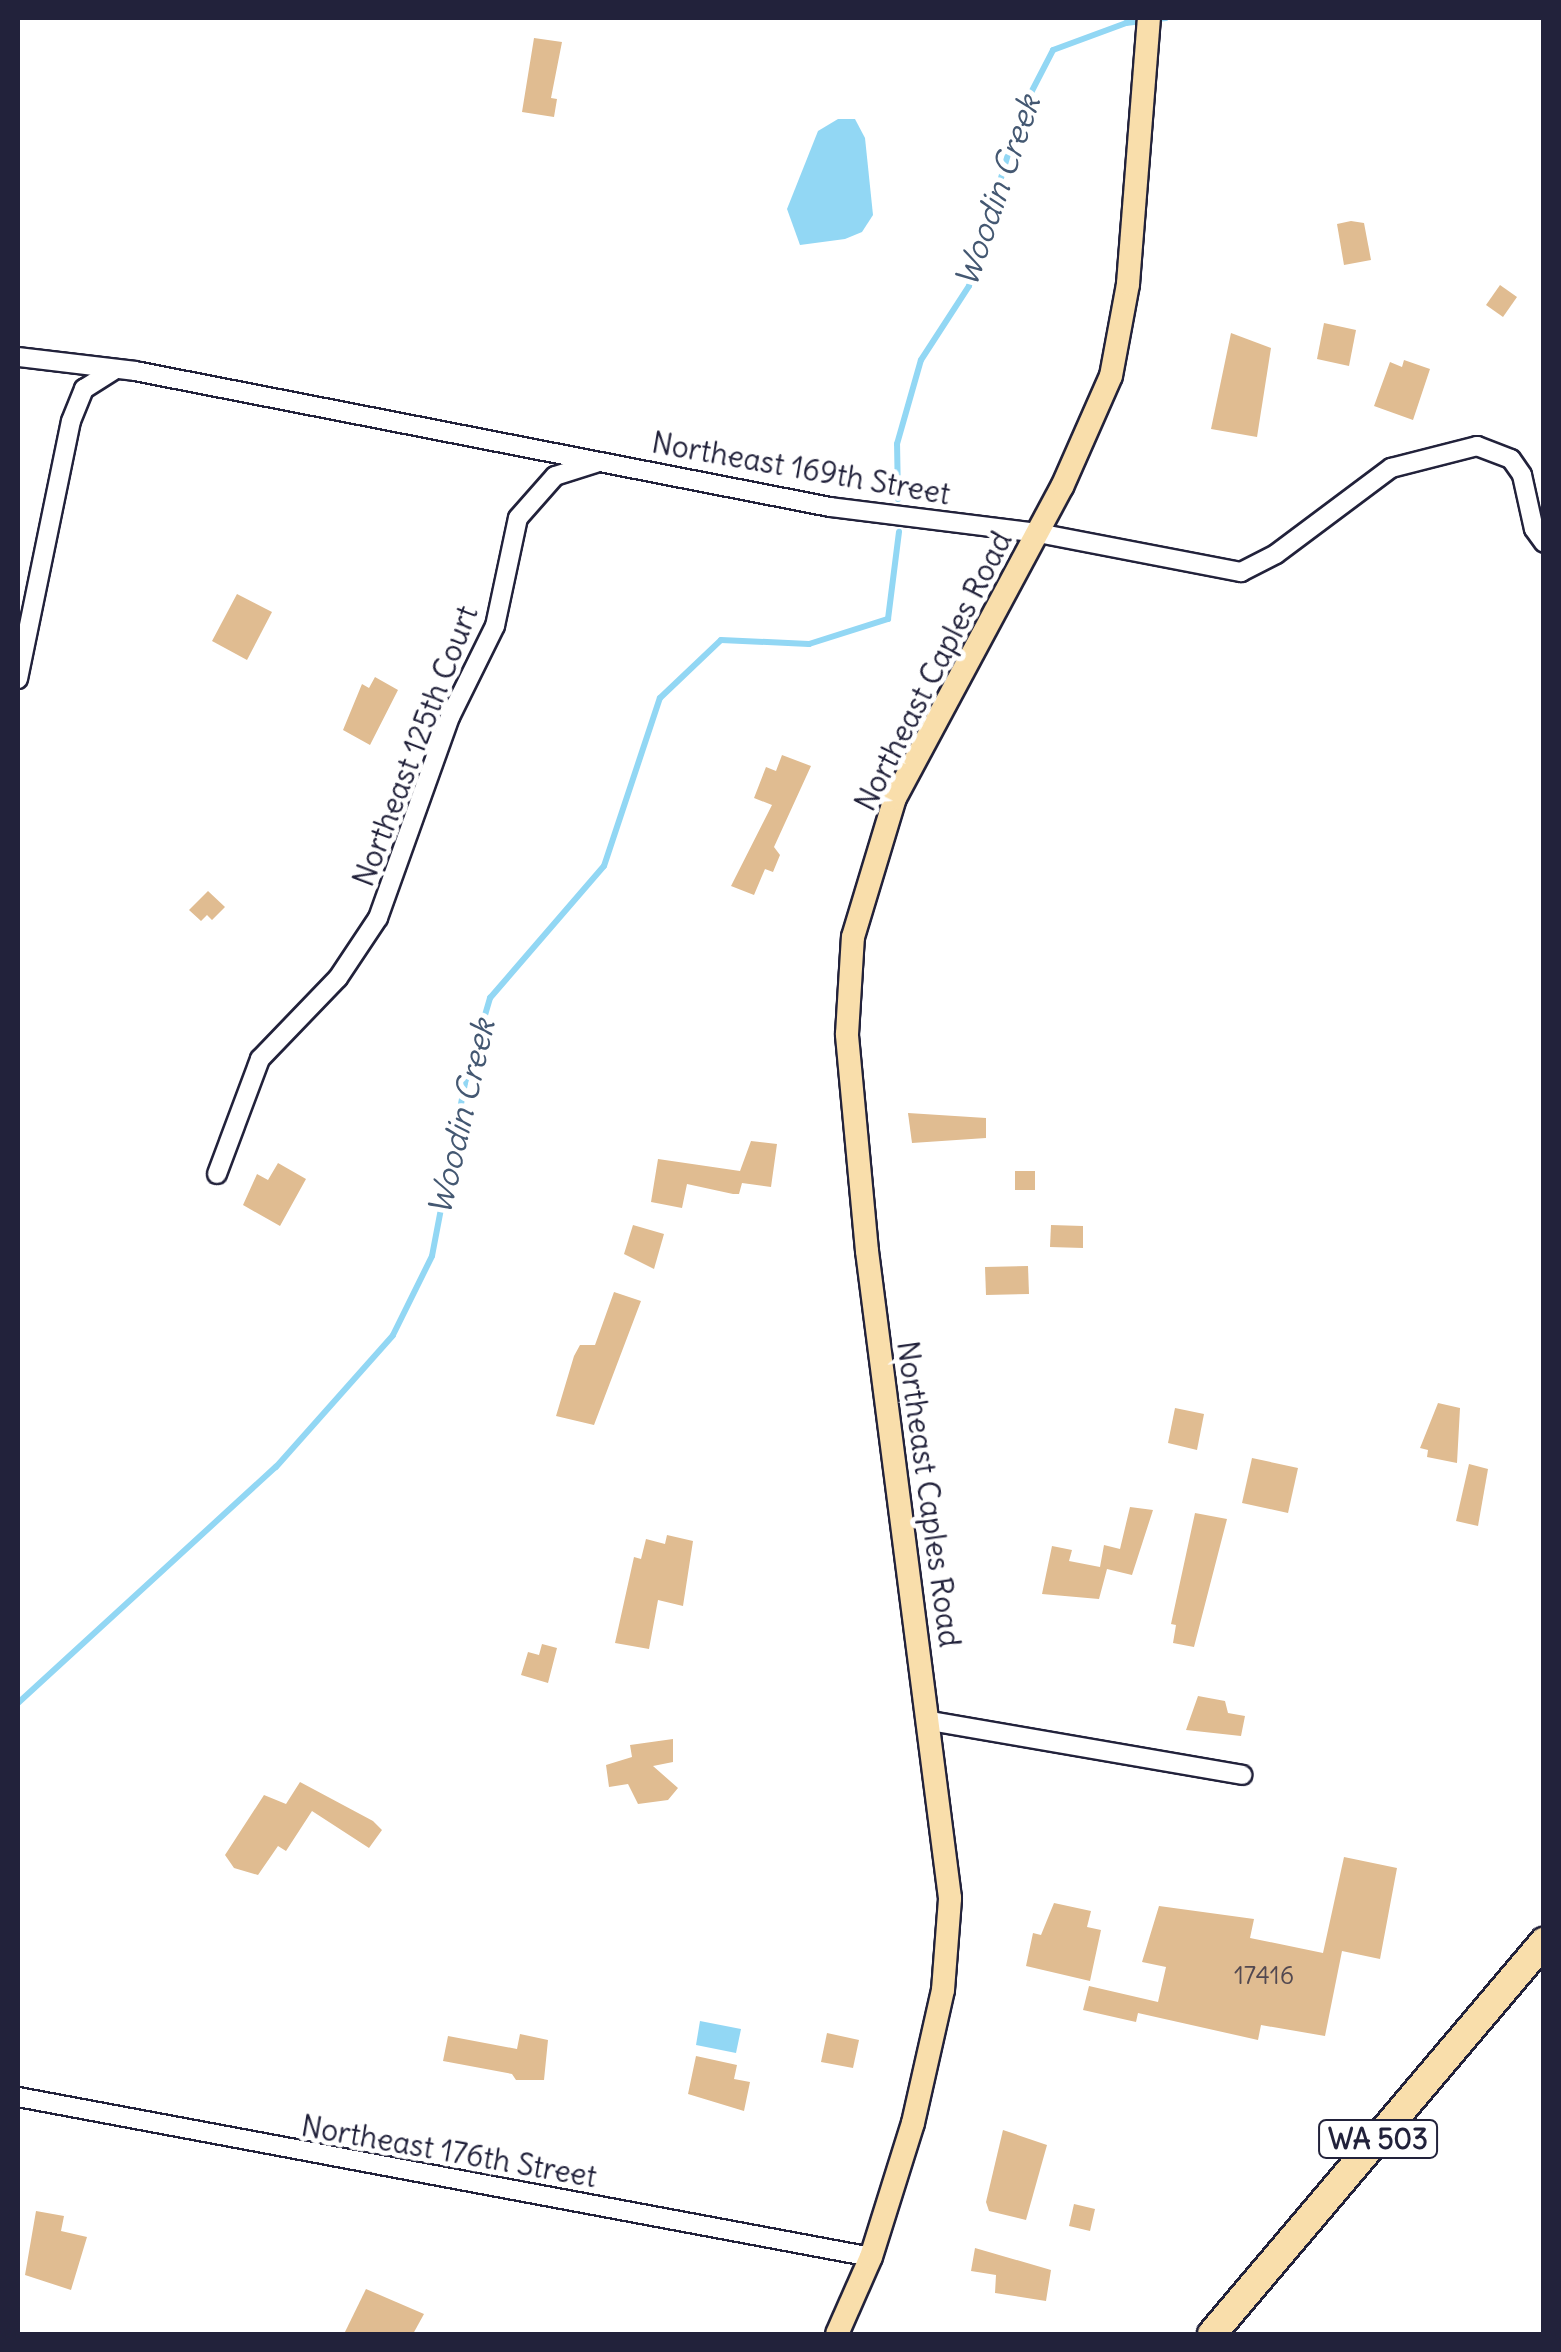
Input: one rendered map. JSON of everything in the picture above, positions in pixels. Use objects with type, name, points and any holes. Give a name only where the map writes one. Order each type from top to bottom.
[{"type":"highway","name":"WA 503","points":[[1212,2334],[1544,1942]]},
{"type":"main road","name":"Northeast Caples Road","points":[[837,2334],[872,2256],[913,2122],[947,1957],[947,1847],[869,1269],[848,982],[860,903],[896,798],[1092,424],[1118,346],[1148,21]]},
{"type":"street","name":"Northeast 169th Street","points":[[18,357],[114,370],[830,507],[1038,532],[1241,572],[1276,554],[1391,468],[1476,446],[1511,459],[1544,542]]},
{"type":"street","points":[[18,679],[71,421],[84,389],[114,370]]},
{"type":"street","name":"Northeast 125th Court","points":[[217,1174],[260,1059],[338,978],[378,918],[450,717],[495,626],[512,537],[528,502],[566,470],[606,462]]},
{"type":"street","points":[[930,1721],[1242,1775]]},
{"type":"street","name":"Northeast 176th Street","points":[[18,2097],[872,2256]]},
{"type":"water","points":[[838,119],[855,119],[865,138],[873,215],[862,232],[845,239],[800,245],[787,209],[818,131]]},
{"type":"water","points":[[700,2021],[741,2029],[736,2053],[696,2045]]},
{"type":"building","points":[[534,38],[562,42],[551,98],[557,99],[554,117],[522,112]]},
{"type":"building","points":[[1364,223],[1371,260],[1344,265],[1337,224]]},
{"type":"building","points":[[1500,285],[1517,297],[1503,317],[1486,305]]},
{"type":"building","points":[[1324,323],[1356,330],[1349,366],[1317,359]]},
{"type":"building","points":[[1231,333],[1271,348],[1257,437],[1211,429]]},
{"type":"building","points":[[1404,360],[1430,369],[1413,420],[1374,406],[1390,362],[1402,367]]},
{"type":"building","points":[[237,594],[272,612],[247,660],[212,641]]},
{"type":"building","points":[[375,677],[398,690],[370,745],[343,730],[362,684],[369,688]]},
{"type":"building","points":[[782,755],[811,766],[774,847],[780,855],[773,872],[765,869],[754,895],[731,886],[772,805],[754,798],[766,767],[776,771]]},
{"type":"building","points":[[208,891],[225,907],[212,920],[207,915],[201,921],[189,910]]},
{"type":"building","points":[[908,1113],[986,1118],[986,1138],[912,1143]]},
{"type":"building","points":[[751,1141],[777,1144],[771,1187],[742,1183],[739,1194],[733,1194],[687,1184],[682,1208],[651,1202],[658,1159],[740,1171]]},
{"type":"building","points":[[278,1163],[306,1179],[280,1226],[243,1205],[257,1174],[268,1180]]},
{"type":"building","points":[[1015,1171],[1035,1171],[1035,1190],[1015,1190]]},
{"type":"building","points":[[633,1225],[664,1234],[654,1269],[624,1254]]},
{"type":"building","points":[[1051,1225],[1083,1226],[1083,1248],[1050,1247]]},
{"type":"building","points":[[1028,1266],[1029,1294],[986,1295],[985,1267]]},
{"type":"building","points":[[614,1292],[641,1301],[594,1425],[556,1416],[574,1356],[580,1345],[595,1345]]},
{"type":"building","points":[[1438,1403],[1460,1408],[1457,1463],[1427,1457],[1428,1450],[1420,1448]]},
{"type":"building","points":[[1175,1408],[1204,1414],[1197,1450],[1168,1443]]},
{"type":"building","points":[[1252,1458],[1298,1468],[1288,1513],[1242,1503]]},
{"type":"building","points":[[1469,1464],[1488,1469],[1478,1526],[1456,1521]]},
{"type":"building","points":[[1130,1507],[1153,1510],[1132,1575],[1107,1569],[1099,1599],[1042,1594],[1052,1546],[1072,1550],[1069,1561],[1100,1567],[1104,1545],[1120,1549]]},
{"type":"building","points":[[1195,1513],[1227,1519],[1194,1647],[1173,1643],[1176,1625],[1171,1624]]},
{"type":"building","points":[[667,1535],[693,1541],[683,1606],[658,1600],[649,1649],[615,1643],[634,1557],[641,1559],[646,1539],[665,1544]]},
{"type":"building","points":[[542,1644],[557,1648],[548,1683],[521,1675],[528,1652],[539,1655]]},
{"type":"building","points":[[1198,1696],[1225,1701],[1228,1713],[1245,1716],[1241,1736],[1186,1730]]},
{"type":"building","points":[[673,1739],[673,1762],[653,1766],[678,1788],[668,1800],[638,1804],[628,1784],[609,1787],[606,1765],[632,1757],[630,1745]]},
{"type":"building","points":[[300,1782],[373,1821],[382,1830],[369,1848],[312,1811],[286,1851],[278,1846],[258,1875],[234,1868],[225,1855],[264,1795],[286,1804]]},
{"type":"building","points":[[1344,1857],[1397,1868],[1380,1959],[1342,1951],[1325,2036],[1261,2025],[1258,2040],[1138,2013],[1136,2022],[1083,2010],[1089,1986],[1158,2002],[1166,1967],[1142,1962],[1159,1906],[1254,1919],[1250,1938],[1323,1953]]},
{"type":"building","points":[[1054,1903],[1091,1911],[1087,1927],[1101,1930],[1090,1981],[1026,1966],[1033,1933],[1041,1935]]},
{"type":"building","points":[[827,2033],[859,2040],[853,2068],[821,2062]]},
{"type":"building","points":[[520,2034],[548,2040],[544,2080],[516,2080],[512,2074],[443,2061],[448,2036],[517,2049]]},
{"type":"building","points":[[696,2056],[737,2065],[734,2079],[750,2082],[744,2111],[688,2094]]},
{"type":"building","points":[[1003,2130],[1047,2145],[1026,2220],[989,2211],[986,2202]]},
{"type":"building","points":[[1074,2204],[1095,2209],[1090,2231],[1069,2226]]},
{"type":"building","points":[[36,2211],[64,2216],[61,2231],[87,2237],[71,2290],[25,2275]]},
{"type":"building","points":[[975,2248],[1051,2270],[1046,2301],[995,2293],[996,2275],[971,2271]]},
{"type":"building","points":[[366,2289],[424,2314],[413,2334],[344,2334]]},
{"type":"waterway","name":"Woodin Creek","points":[[898,499],[897,444],[921,360],[969,286],[1020,114],[1053,50],[1126,23],[1166,18]]},
{"type":"waterway","name":"Woodin Creek","points":[[18,1703],[276,1467],[393,1335],[432,1256],[465,1083],[490,998],[604,866],[660,698],[721,640],[809,644],[888,619],[899,532]]}]
